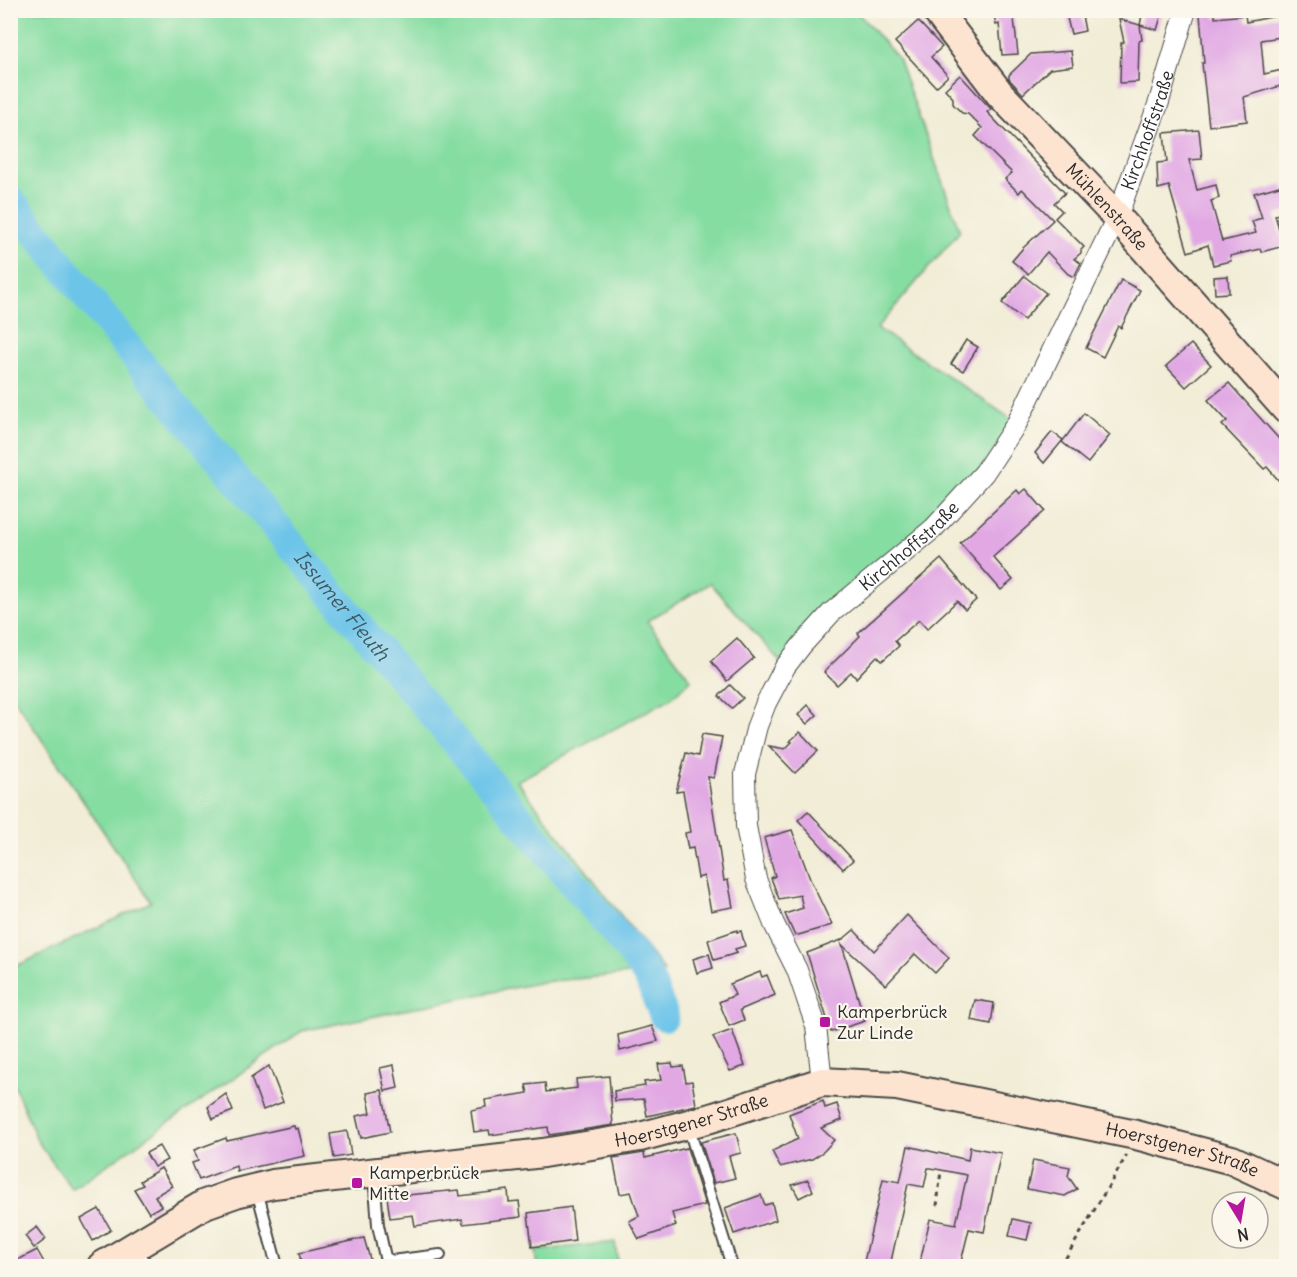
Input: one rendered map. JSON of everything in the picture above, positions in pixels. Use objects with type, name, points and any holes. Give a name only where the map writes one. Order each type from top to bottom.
[{"type":"main road","name":"Mühlenstraße","points":[[936,10],[1000,94],[1117,217],[1284,403]]},
{"type":"main road","name":"Hoerstgener Straße","points":[[102,1266],[141,1256],[205,1204],[236,1193],[273,1184],[543,1152],[640,1137],[822,1082],[897,1086],[1136,1135],[1232,1160],[1287,1185]]},
{"type":"street","name":"Kirchhoffstraße","points":[[822,1082],[816,1026],[797,970],[774,924],[756,879],[746,826],[745,774],[757,726],[785,667],[802,645],[831,613],[934,528],[984,473],[1017,423],[1117,217],[1159,102],[1186,10]]},
{"type":"lane","points":[[688,1124],[732,1266]]},
{"type":"lane","points":[[374,1172],[378,1225],[385,1257],[391,1261],[440,1255]]},
{"type":"lane","points":[[259,1188],[259,1198],[277,1266]]},
{"type":"path","points":[[1061,1266],[1129,1151]]},
{"type":"path","points":[[936,1206],[940,1170]]},
{"type":"green space","points":[[11,11],[856,11],[898,58],[960,231],[877,328],[1017,423],[984,473],[785,667],[710,583],[647,621],[691,680],[670,699],[517,781],[664,971],[542,982],[302,1031],[72,1189],[38,1142],[11,1078],[10,969],[151,902],[11,694]]},
{"type":"green space","points":[[615,1242],[618,1266],[537,1266],[535,1251]]},
{"type":"building","points":[[993,10],[1013,10],[1018,54],[1002,55],[999,24],[996,25]]},
{"type":"building","points":[[1065,10],[1081,10],[1085,31],[1071,34]]},
{"type":"building","points":[[1143,10],[1163,10],[1157,30],[1140,25]]},
{"type":"building","points":[[1215,13],[1215,18],[1245,15],[1246,22],[1287,14],[1287,36],[1261,40],[1264,74],[1287,69],[1287,84],[1244,97],[1247,121],[1209,126],[1202,63],[1204,63],[1200,14]]},
{"type":"building","points":[[1119,19],[1140,25],[1142,40],[1139,41],[1138,82],[1120,83],[1121,43],[1124,42]]},
{"type":"building","points":[[918,21],[942,47],[931,57],[948,76],[936,87],[895,42]]},
{"type":"building","points":[[1071,51],[1073,66],[1050,69],[1023,94],[1009,79],[1009,75],[1031,54]]},
{"type":"building","points":[[960,75],[991,109],[987,112],[1065,193],[1054,203],[1062,211],[1055,218],[1084,247],[1074,259],[1081,263],[1074,277],[1068,274],[1047,252],[1028,274],[1012,261],[1053,220],[1022,189],[1019,193],[1005,179],[1012,173],[975,136],[982,128],[968,114],[962,113],[953,104],[953,98],[945,89]]},
{"type":"building","points":[[1199,130],[1202,159],[1189,160],[1197,190],[1216,185],[1219,198],[1211,201],[1222,241],[1256,233],[1252,221],[1262,218],[1254,193],[1283,185],[1287,196],[1287,212],[1275,215],[1284,246],[1230,256],[1231,261],[1213,265],[1208,245],[1188,252],[1169,186],[1158,189],[1157,163],[1167,162],[1164,133]]},
{"type":"building","points":[[1024,276],[1046,293],[1024,320],[1002,303]]},
{"type":"building","points":[[1228,276],[1229,293],[1215,294],[1214,277]]},
{"type":"building","points":[[1121,280],[1140,290],[1121,328],[1118,326],[1103,357],[1086,348]]},
{"type":"building","points":[[966,340],[978,347],[963,371],[951,364]]},
{"type":"building","points":[[1191,344],[1211,365],[1186,387],[1166,366]]},
{"type":"building","points":[[1229,383],[1287,448],[1287,490],[1267,467],[1264,469],[1222,425],[1227,421],[1208,400]]},
{"type":"building","points":[[1084,413],[1110,435],[1088,463],[1062,442]]},
{"type":"building","points":[[1052,432],[1063,440],[1044,463],[1035,453]]},
{"type":"building","points":[[1026,489],[1045,511],[993,557],[1013,580],[1001,590],[960,543],[1017,490],[1020,494]]},
{"type":"building","points":[[941,559],[976,600],[965,610],[957,601],[927,629],[919,620],[895,641],[899,646],[882,661],[877,656],[856,678],[851,672],[837,685],[824,672],[860,636],[858,633]]},
{"type":"building","points":[[737,638],[754,658],[727,681],[711,661]]},
{"type":"building","points":[[730,685],[743,698],[732,708],[719,696]]},
{"type":"building","points":[[808,705],[817,715],[807,724],[798,715]]},
{"type":"building","points":[[800,732],[818,751],[795,773],[769,746],[785,749]]},
{"type":"building","points":[[702,734],[722,737],[714,778],[708,777],[724,881],[728,880],[733,907],[711,911],[704,876],[698,878],[693,848],[688,849],[685,833],[690,832],[683,791],[676,792],[686,753],[698,756]]},
{"type":"building","points":[[808,811],[853,860],[843,869],[798,820]]},
{"type":"building","points":[[792,830],[810,879],[832,925],[795,936],[785,914],[803,908],[800,895],[779,899],[771,878],[775,876],[764,838]]},
{"type":"building","points":[[907,915],[949,958],[935,973],[915,954],[886,985],[842,945],[865,1021],[831,1032],[807,953],[841,941],[854,930],[874,951]]},
{"type":"building","points":[[737,930],[737,932],[741,931],[745,946],[735,949],[737,953],[714,960],[708,940]]},
{"type":"building","points":[[709,954],[713,968],[697,973],[693,959]]},
{"type":"building","points":[[760,972],[762,977],[767,975],[775,995],[740,1010],[744,1020],[729,1026],[719,1002],[735,995],[730,984]]},
{"type":"building","points":[[975,1000],[994,1003],[991,1024],[971,1020]]},
{"type":"building","points":[[652,1026],[658,1041],[620,1051],[618,1035]]},
{"type":"building","points":[[732,1030],[745,1066],[730,1071],[713,1037]]},
{"type":"building","points":[[672,1063],[673,1067],[683,1066],[686,1082],[692,1081],[696,1105],[647,1116],[644,1099],[615,1101],[614,1091],[645,1086],[644,1082],[661,1080],[658,1064]]},
{"type":"building","points":[[394,1065],[398,1088],[385,1091],[380,1068]]},
{"type":"building","points":[[269,1066],[283,1102],[263,1110],[251,1078]]},
{"type":"building","points":[[609,1076],[613,1125],[549,1135],[548,1127],[490,1135],[489,1130],[474,1132],[471,1110],[486,1107],[485,1100],[528,1093],[526,1085],[545,1083],[546,1092],[577,1088],[576,1079]]},
{"type":"building","points":[[382,1090],[390,1132],[361,1138],[356,1116],[371,1113],[367,1093]]},
{"type":"building","points":[[226,1094],[233,1111],[213,1119],[208,1107]]},
{"type":"building","points":[[823,1101],[825,1108],[837,1104],[842,1120],[821,1128],[834,1140],[812,1159],[780,1167],[772,1151],[798,1139],[789,1114]]},
{"type":"building","points":[[294,1126],[295,1129],[298,1128],[305,1156],[237,1171],[236,1166],[199,1180],[192,1163],[198,1161],[194,1150],[226,1138],[227,1141]]},
{"type":"building","points":[[347,1131],[351,1155],[334,1158],[330,1134]]},
{"type":"building","points":[[736,1133],[741,1153],[729,1156],[735,1178],[714,1183],[701,1142]]},
{"type":"building","points":[[159,1146],[167,1160],[154,1167],[146,1153]]},
{"type":"building","points":[[908,1146],[968,1160],[970,1147],[1001,1153],[984,1232],[969,1229],[960,1266],[919,1266],[930,1219],[956,1224],[967,1175],[928,1168],[924,1187],[908,1184],[890,1266],[863,1266],[883,1179],[900,1182]]},
{"type":"building","points":[[687,1148],[705,1205],[672,1213],[676,1226],[639,1239],[629,1221],[639,1216],[631,1192],[620,1194],[613,1158],[644,1153],[645,1158]]},
{"type":"building","points":[[1033,1160],[1070,1167],[1068,1176],[1077,1189],[1065,1196],[1027,1189]]},
{"type":"building","points":[[161,1168],[172,1186],[155,1196],[161,1206],[149,1213],[134,1189],[143,1185],[140,1181]]},
{"type":"building","points":[[808,1180],[813,1191],[799,1198],[792,1185]]},
{"type":"building","points":[[459,1190],[460,1196],[508,1190],[509,1202],[519,1201],[521,1217],[463,1224],[462,1219],[415,1226],[413,1215],[390,1218],[387,1197]]},
{"type":"building","points":[[761,1195],[765,1205],[772,1203],[776,1220],[734,1234],[725,1208]]},
{"type":"building","points":[[571,1207],[575,1241],[532,1247],[528,1213]]},
{"type":"building","points":[[99,1209],[111,1230],[93,1241],[81,1219]]},
{"type":"building","points":[[1013,1219],[1031,1223],[1027,1240],[1009,1236]]},
{"type":"building","points":[[37,1227],[46,1239],[34,1248],[25,1236]]},
{"type":"building","points":[[364,1238],[372,1266],[302,1266],[299,1253]]},
{"type":"building","points":[[37,1250],[46,1266],[10,1266],[10,1264]]},
{"type":"waterway","name":"Issumer Fleuth","points":[[10,200],[161,389],[631,952],[648,976],[664,1016]]},
{"type":"place","name":"Kamperbrück Zur Linde","points":[[825,1022]]},
{"type":"place","name":"Kamperbrück Mitte","points":[[357,1183]]}]
